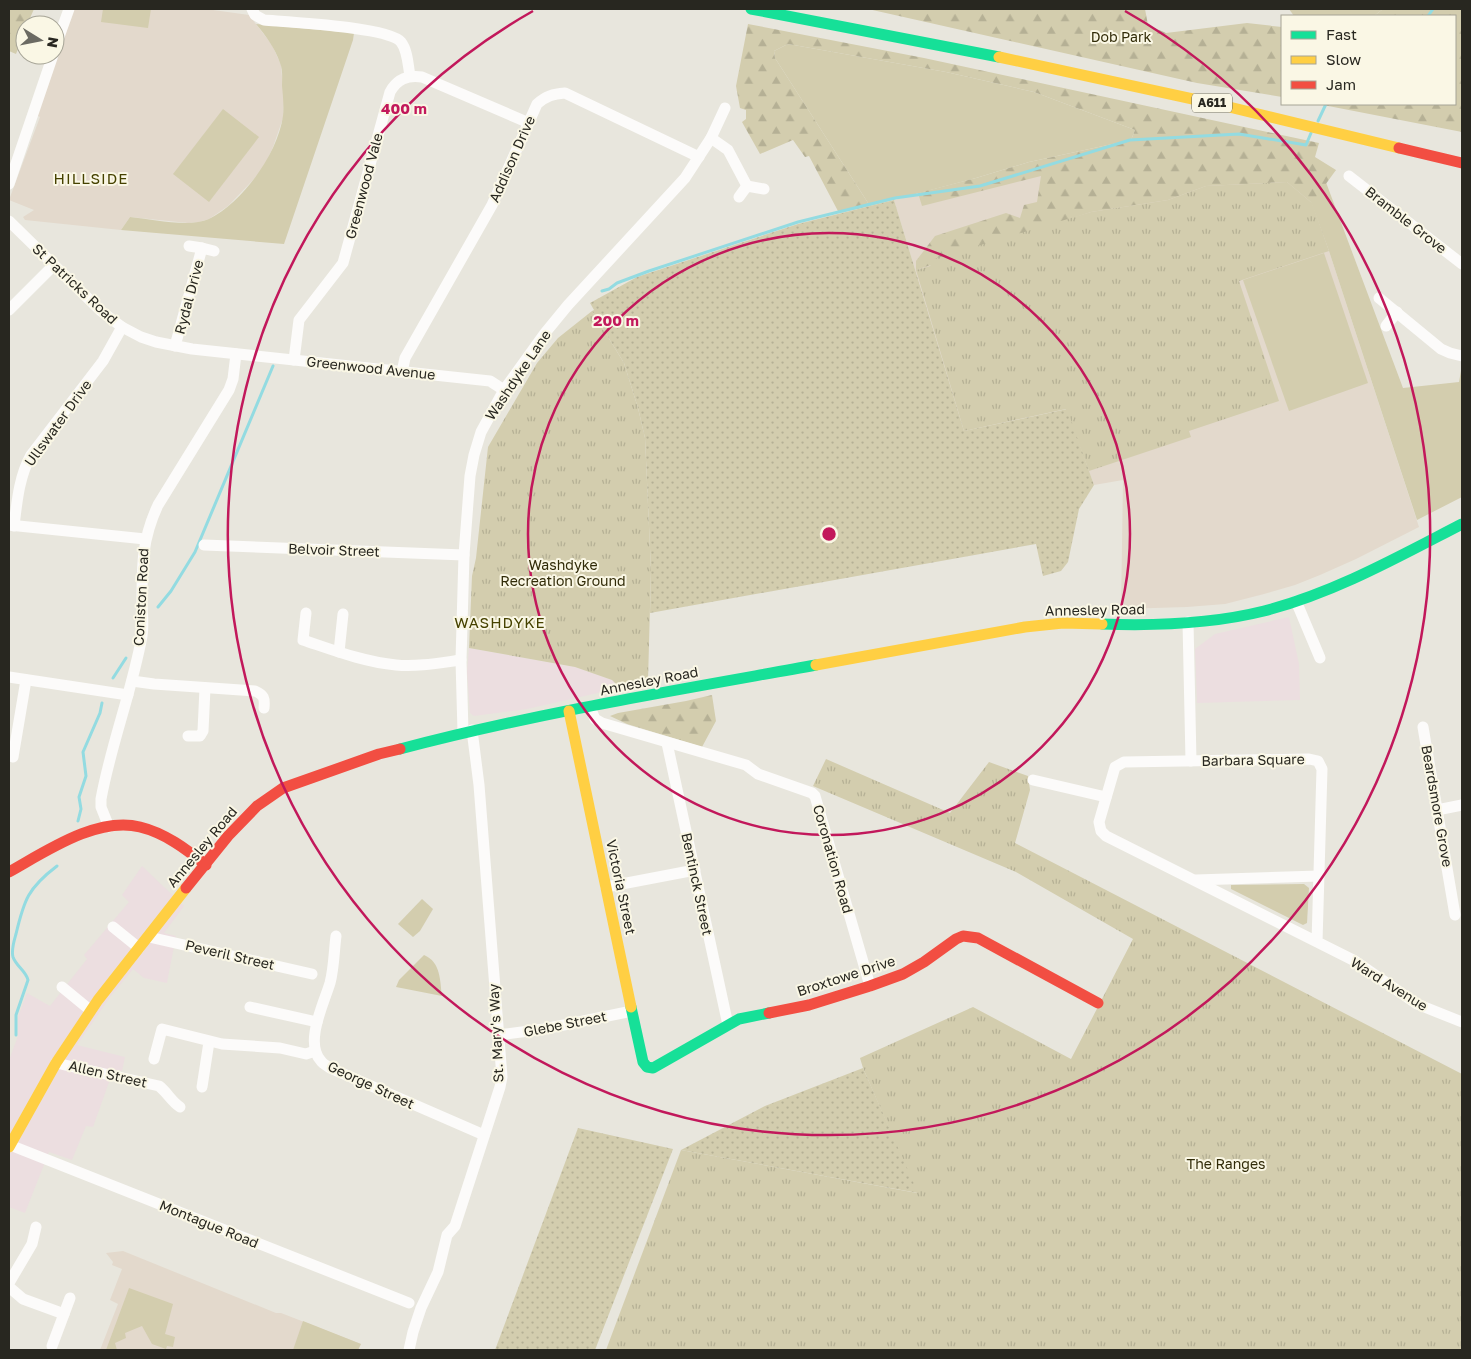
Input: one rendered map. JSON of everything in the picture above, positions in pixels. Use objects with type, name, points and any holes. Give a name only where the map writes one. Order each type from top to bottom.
[{"type":"street","name":"A611","points":[[751,9],[962,49],[1215,104],[1462,162]]},
{"type":"street","points":[[254,12],[264,20],[385,33],[400,41],[404,47],[409,70],[529,123]]},
{"type":"street","points":[[9,184],[50,65]]},
{"type":"street","name":"Greenwood Vale","points":[[294,360],[299,320],[343,263],[390,92],[409,70]]},
{"type":"street","name":"Addison Drive","points":[[402,372],[404,358],[492,205],[537,104],[546,96],[565,93],[700,157]]},
{"type":"street","name":"Washdyke Lane","points":[[467,731],[461,660],[464,555],[470,476],[481,432],[504,390],[556,319],[679,186],[700,157],[725,108]]},
{"type":"street","points":[[711,138],[728,150],[747,186]]},
{"type":"street","name":"Bramble Grove","points":[[1349,176],[1462,264]]},
{"type":"street","points":[[747,186],[764,189]]},
{"type":"street","points":[[739,197],[747,186]]},
{"type":"street","name":"St Patricks Road","points":[[9,221],[101,312],[122,328],[141,337],[175,346],[236,354]]},
{"type":"street","name":"Rydal Drive","points":[[175,346],[208,249],[189,246]]},
{"type":"street","points":[[9,310],[54,265]]},
{"type":"street","points":[[1379,298],[1441,349],[1462,356]]},
{"type":"street","points":[[1386,326],[1397,312]]},
{"type":"street","name":"Ullswater Drive","points":[[11,526],[23,469],[31,455],[103,361],[122,328]]},
{"type":"street","name":"Greenwood Avenue","points":[[236,354],[490,381],[504,390]]},
{"type":"street","name":"Coniston Road","points":[[109,827],[101,807],[101,799],[132,681],[142,634],[142,573],[145,539],[150,521],[158,505],[229,390],[233,378],[236,354]]},
{"type":"street","name":"Annesley Road","points":[[9,1146],[56,1062],[90,1010],[243,819],[269,796],[283,788],[379,754],[467,731],[1025,628],[1062,623],[1188,622],[1247,614],[1296,602],[1328,590],[1383,566],[1462,524]]},
{"type":"street","points":[[11,526],[145,539]]},
{"type":"street","name":"Belvoir Street","points":[[204,545],[464,555]]},
{"type":"street","points":[[1296,602],[1320,658]]},
{"type":"street","points":[[306,613],[303,640],[339,652],[378,663],[396,665],[414,666],[461,660]]},
{"type":"street","points":[[339,652],[343,614]]},
{"type":"street","name":"Barbara Square","points":[[1188,622],[1191,761]]},
{"type":"street","points":[[9,677],[128,694]]},
{"type":"street","points":[[13,757],[26,680]]},
{"type":"street","points":[[132,681],[255,691],[265,698],[264,708]]},
{"type":"street","points":[[188,736],[200,736],[203,731],[206,688]]},
{"type":"street","name":"Coronation Road","points":[[590,707],[595,719],[602,723],[746,765],[758,774],[812,793],[815,796],[870,986]]},
{"type":"street","name":"Victoria Street","points":[[569,711],[643,1062],[647,1067]]},
{"type":"street","name":"Beardsmore Grove","points":[[1423,727],[1455,915]]},
{"type":"street","name":"St. Mary's Way","points":[[409,1350],[412,1332],[438,1272],[447,1234],[455,1226],[502,1077],[479,785],[467,731]]},
{"type":"street","name":"Bentinck Street","points":[[667,743],[728,1025]]},
{"type":"street","name":"Barbara Square","points":[[1310,759],[1318,761],[1322,769],[1317,942],[1106,836],[1099,822],[1106,797],[1114,767],[1120,763],[1310,759]]},
{"type":"street","points":[[1033,780],[1106,797]]},
{"type":"street","points":[[1437,810],[1462,806]]},
{"type":"street","points":[[9,872],[50,849],[89,833],[109,827],[128,825],[152,831],[175,842],[206,864]]},
{"type":"street","points":[[606,887],[695,870]]},
{"type":"street","name":"Barbara Square","points":[[1194,880],[1319,876]]},
{"type":"street","points":[[113,926],[139,948]]},
{"type":"street","name":"Peveril Street","points":[[149,936],[312,974]]},
{"type":"street","name":"George Street","points":[[336,936],[332,975],[317,1022],[314,1040],[320,1061],[330,1068],[484,1135]]},
{"type":"street","name":"Broxtowe Drive","points":[[647,1067],[653,1068],[739,1019],[809,1005],[903,974],[963,936],[978,938],[1098,1003]]},
{"type":"street","name":"Ward Avenue","points":[[1317,942],[1355,961],[1417,1004],[1462,1022]]},
{"type":"street","points":[[62,987],[90,1010]]},
{"type":"street","points":[[250,1007],[317,1022]]},
{"type":"street","name":"Glebe Street","points":[[498,1035],[544,1029],[632,1010]]},
{"type":"street","points":[[154,1059],[162,1029],[209,1042],[232,1046],[280,1048],[306,1054],[316,1051]]},
{"type":"street","points":[[202,1087],[209,1042]]},
{"type":"street","name":"Allen Street","points":[[56,1062],[159,1086],[171,1101],[180,1107]]},
{"type":"street","name":"Montague Road","points":[[9,1146],[409,1303]]},
{"type":"street","points":[[9,1283],[28,1252],[35,1233],[46,1241]]},
{"type":"street","points":[[9,1288],[23,1300],[64,1314]]},
{"type":"street","points":[[52,1346],[70,1298]]},
{"type":"shaded area","points":[[72,9],[206,9],[249,15],[272,45],[281,65],[284,101],[283,118],[264,167],[228,206],[209,219],[199,222],[188,223],[130,217],[121,230],[25,220],[23,217],[34,210],[9,200],[40,117],[34,114],[52,65],[65,65],[65,28]]},
{"type":"shaded area","points":[[1131,140],[1290,154],[1312,203],[1329,251],[1419,527],[1320,575],[1264,594],[1225,604],[1121,609],[1123,480],[1094,485],[1066,409],[964,431],[894,200]]},
{"type":"shaded area","points":[[1289,617],[1299,664],[1300,700],[1197,703],[1195,649],[1215,634]]},
{"type":"shaded area","points":[[469,648],[575,667],[612,680],[620,688],[527,709],[474,716],[470,713],[467,672]]},
{"type":"shaded area","points":[[142,866],[184,906],[164,933],[176,936],[167,983],[144,978],[133,969],[110,997],[77,1045],[125,1057],[122,1071],[113,1071],[93,1127],[86,1126],[72,1160],[49,1152],[25,1213],[9,1207],[9,1060],[18,1036],[18,1017],[27,993],[50,1006],[87,959],[84,955],[129,902],[122,895]]},
{"type":"shaded area","points":[[123,1251],[276,1313],[281,1313],[361,1344],[358,1350],[100,1350],[118,1304],[110,1300],[122,1269],[112,1265],[113,1262],[106,1253]]},
{"type":"green space","points":[[9,9],[34,9],[31,15],[15,15],[15,54],[9,51]]},
{"type":"green space","points":[[103,9],[151,9],[148,28],[101,22]]},
{"type":"green space","name":"Dob Park","points":[[868,9],[1145,9],[1148,25],[1166,33],[1247,23],[1281,27],[1281,97],[1197,83]]},
{"type":"green space","points":[[1289,9],[1383,9],[1375,15],[1293,15]]},
{"type":"green space","points":[[1383,9],[1462,9],[1462,132],[1323,105],[1456,105],[1456,15],[1375,15]]},
{"type":"green space","points":[[256,24],[354,33],[284,244],[121,230],[130,217],[181,223],[201,222],[209,219],[234,201],[257,175],[280,130],[283,105],[281,66],[273,47]]},
{"type":"green space","points":[[748,24],[924,58],[1319,143],[1315,157],[1336,170],[1312,203],[1287,182],[1206,186],[1168,200],[1091,212],[916,270],[916,261],[935,236],[1006,213],[1020,218],[1024,205],[1037,202],[1041,176],[922,206],[918,193],[1029,162],[1131,140],[1135,130],[1034,92],[946,72],[788,44],[774,51],[775,58],[870,206],[839,213],[809,156],[805,157],[793,140],[760,154],[742,122],[746,119],[746,110],[740,108],[736,86]]},
{"type":"green space","points":[[788,44],[946,72],[1034,92],[1135,130],[1131,140],[1029,162],[870,206],[775,58],[774,51]]},
{"type":"green space","points":[[223,109],[259,137],[209,202],[173,174]]},
{"type":"green space","points":[[1324,177],[1403,388],[1459,382],[1462,365],[1462,497],[1417,520],[1329,251],[1307,191]]},
{"type":"green space","points":[[1287,182],[1312,203],[1329,251],[1239,281],[1279,401],[1189,431],[1191,437],[1089,471],[1066,409],[964,431],[916,270],[930,266],[934,259],[1091,212],[1168,200],[1206,186]]},
{"type":"green space","points":[[894,200],[964,431],[1067,409],[1094,485],[1079,509],[1068,562],[1061,571],[1043,576],[1036,544],[650,613],[651,570],[645,438],[624,363],[592,311],[594,310],[590,303],[637,277],[798,224]]},
{"type":"green space","points":[[1324,253],[1368,383],[1289,411],[1243,280]]},
{"type":"green space","name":"Washdyke Recreation Ground","points":[[592,311],[624,363],[645,438],[651,570],[648,681],[620,688],[612,680],[575,667],[469,648],[472,576],[476,558],[488,447],[537,363],[558,338]]},
{"type":"green space","points":[[712,695],[716,721],[702,747],[627,724],[610,716],[618,713]]},
{"type":"green space","name":"The Ranges","points":[[826,759],[950,813],[989,762],[1028,776],[1030,790],[1015,843],[1462,1074],[1462,1350],[606,1350],[681,1150],[917,1193],[860,1058],[973,1007],[1071,1059],[1133,939],[1016,872],[813,786]]},
{"type":"green space","points":[[1304,884],[1309,888],[1307,923],[1303,925],[1231,889],[1231,885]]},
{"type":"green space","points":[[422,899],[433,909],[420,931],[413,937],[398,924]]},
{"type":"green space","points":[[424,955],[430,958],[437,967],[442,996],[396,987],[399,980]]},
{"type":"green space","points":[[863,1068],[918,1193],[681,1150],[765,1106]]},
{"type":"green space","points":[[578,1128],[673,1149],[595,1350],[495,1350]]},
{"type":"green space","points":[[129,1288],[173,1304],[165,1334],[175,1337],[173,1347],[167,1346],[166,1349],[152,1344],[142,1326],[125,1333],[126,1338],[115,1343],[117,1350],[106,1350]]},
{"type":"green space","points":[[303,1321],[361,1344],[358,1350],[293,1350]]},
{"type":"waterway","points":[[1429,15],[1433,9]]},
{"type":"waterway","points":[[1318,121],[1326,105]]},
{"type":"waterway","points":[[602,291],[649,271],[798,222],[895,198],[980,186],[1130,140],[1239,134],[1306,145],[1311,133]]},
{"type":"waterway","points":[[158,607],[171,591],[195,552],[273,366]]},
{"type":"waterway","points":[[113,678],[126,658]]},
{"type":"waterway","points":[[78,821],[81,809],[79,797],[86,776],[83,752],[100,713],[102,703]]},
{"type":"waterway","points":[[16,1035],[16,1015],[28,980],[16,963],[12,951],[25,903],[39,881],[57,866]]},
{"type":"traffic: fast","points":[[751,9],[999,57]]},
{"type":"traffic: fast","points":[[1102,624],[1184,623],[1224,619],[1264,611],[1341,584],[1462,524]]},
{"type":"traffic: fast","points":[[400,749],[555,713],[816,665]]},
{"type":"traffic: fast","points":[[631,1007],[643,1062],[647,1067],[653,1068],[739,1019],[769,1013]]},
{"type":"traffic: slow","points":[[999,57],[1225,106],[1399,148]]},
{"type":"traffic: slow","points":[[816,665],[1025,627],[1063,623],[1102,624]]},
{"type":"traffic: slow","points":[[569,711],[631,1007]]},
{"type":"traffic: slow","points":[[9,1147],[56,1063],[98,1000],[186,888]]},
{"type":"traffic: jam","points":[[1399,148],[1462,163]]},
{"type":"traffic: jam","points":[[186,888],[228,836],[257,806],[283,788],[379,754],[400,749]]},
{"type":"traffic: jam","points":[[9,872],[55,846],[89,831],[124,825],[140,827],[167,837],[206,865]]},
{"type":"traffic: jam","points":[[769,1013],[809,1005],[903,974],[963,936],[978,938],[1098,1003]]},
{"type":"district","name":"HILLSIDE","points":[[91,179]]},
{"type":"district","name":"WASHDYKE","points":[[500,623]]}]
